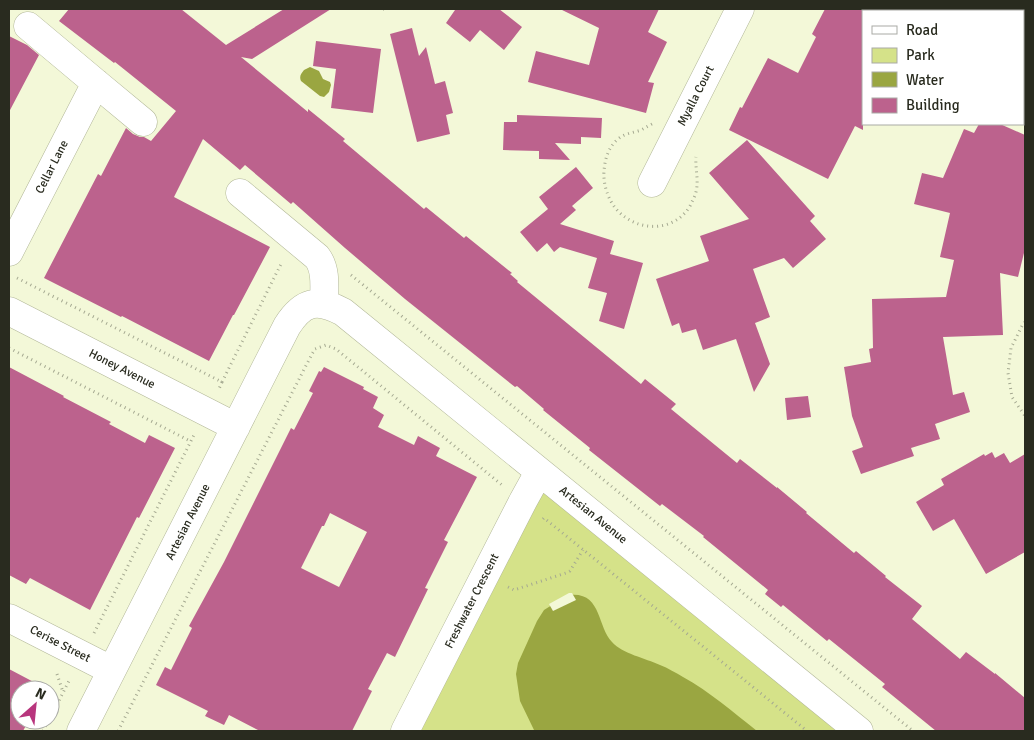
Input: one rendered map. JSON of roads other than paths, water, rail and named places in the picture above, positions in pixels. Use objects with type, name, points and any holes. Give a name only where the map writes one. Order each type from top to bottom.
[{"type":"street","name":"Myalla Court","points":[[652,183],[740,9]]},
{"type":"street","points":[[28,26],[143,122]]},
{"type":"street","name":"Cellar Lane","points":[[9,252],[96,83]]},
{"type":"street","points":[[240,193],[322,262],[324,271],[324,304]]},
{"type":"street","name":"Artesian Avenue","points":[[81,731],[287,326],[299,311],[306,306],[324,304],[343,312],[859,731]]},
{"type":"street","name":"Honey Avenue","points":[[9,311],[236,427]]},
{"type":"street","name":"Freshwater Crescent","points":[[405,731],[539,472]]},
{"type":"street","name":"Cerise Street","points":[[9,618],[111,670]]},
{"type":"water","points":[[310,67],[319,71],[323,79],[330,82],[329,92],[324,97],[301,81],[300,76],[304,70]]},
{"type":"water","points":[[570,595],[588,599],[597,612],[607,636],[617,646],[628,653],[666,668],[703,689],[757,731],[534,730],[520,701],[516,674],[518,663],[544,610]]}]
